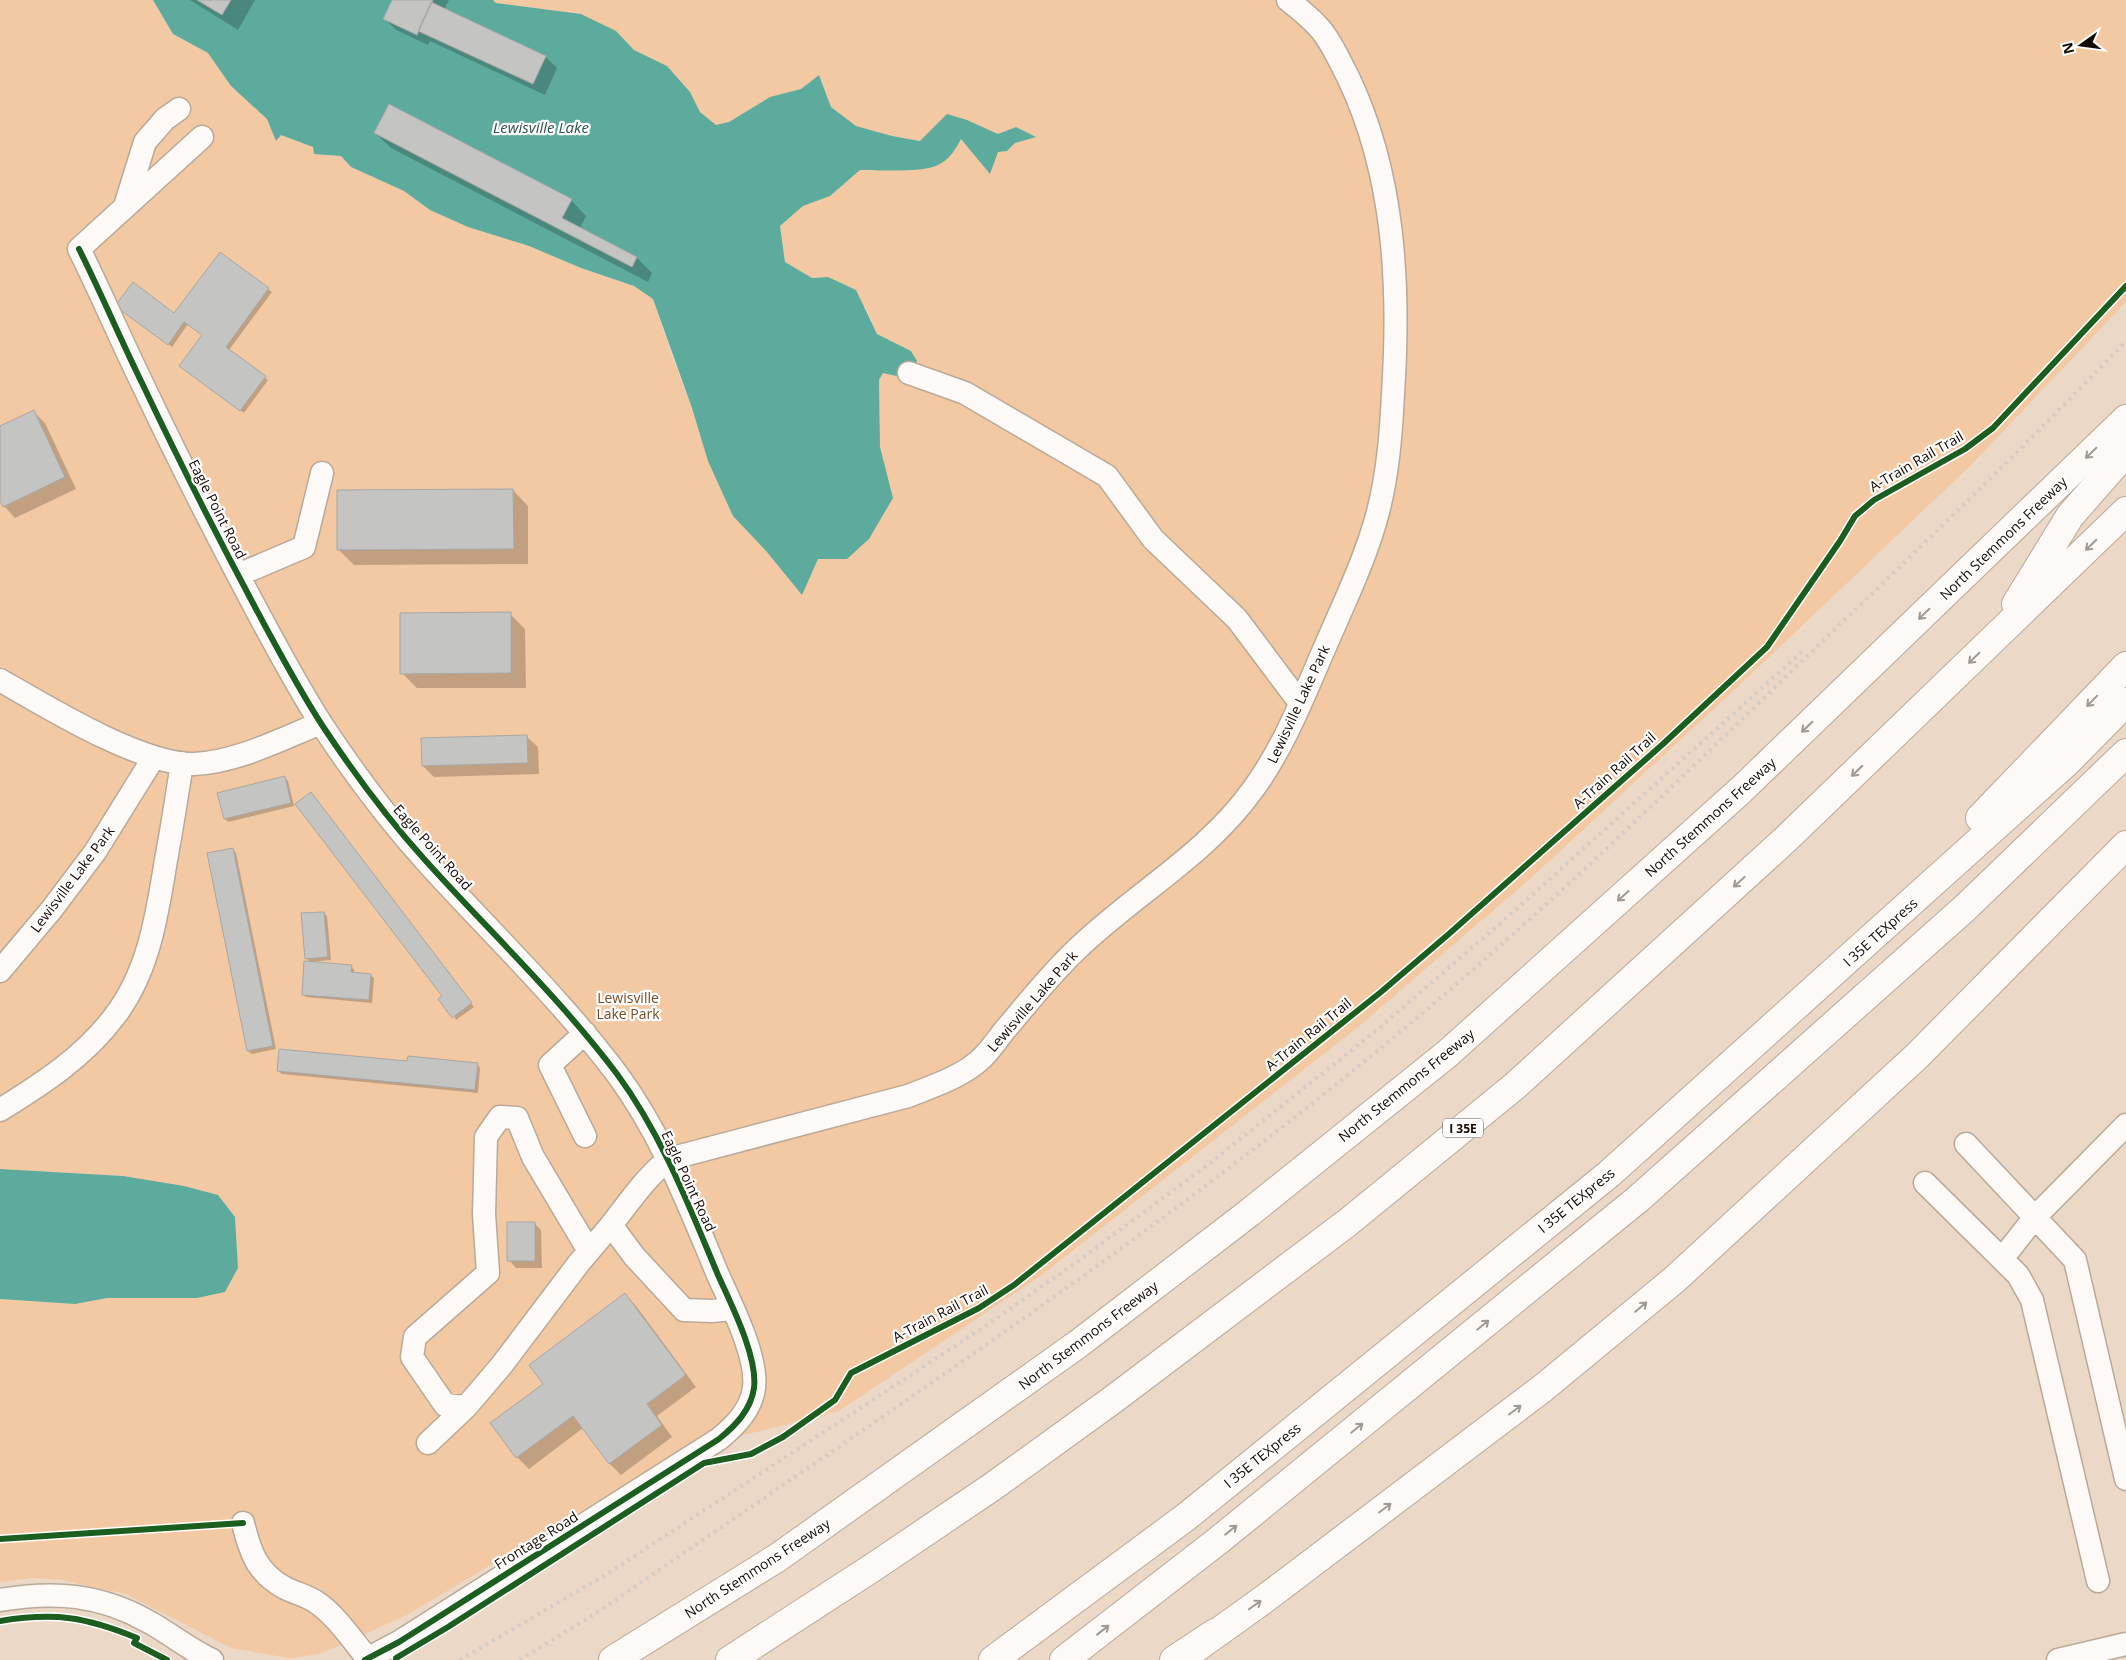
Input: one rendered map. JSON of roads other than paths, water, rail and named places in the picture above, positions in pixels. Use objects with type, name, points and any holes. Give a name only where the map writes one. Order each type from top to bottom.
[{"type":"main road","name":"North Stemmons Freeway","points":[[613,1660],[777,1558],[1078,1344],[1249,1213],[1447,1054],[1741,790],[2126,419]]},
{"type":"main road","points":[[1997,636],[2070,516],[2126,452]]},
{"type":"main road","name":"I 35E","points":[[730,1660],[992,1487],[1215,1324],[1347,1223],[1516,1085],[1787,838],[2126,511]]},
{"type":"main road","points":[[1905,909],[1938,863],[2126,666]]},
{"type":"main road","name":"I 35E TEXpress","points":[[994,1660],[1186,1517],[1609,1174],[2068,761],[2126,702]]},
{"type":"main road","points":[[1064,1660],[1219,1540],[1638,1199],[1965,908],[2126,753]]},
{"type":"main road","points":[[1174,1660],[1263,1600],[1543,1388],[1674,1280],[1917,1056],[2126,845]]},
{"type":"main road","points":[[1180,1660],[1215,1633]]},
{"type":"street","name":"Lewisville Lake Park","points":[[428,1443],[466,1407],[501,1366],[644,1181],[668,1159],[908,1096],[963,1072],[983,1058],[1054,972],[1075,950],[1206,843],[1230,818],[1269,766],[1300,703],[1366,552],[1378,514],[1390,442],[1397,313],[1395,271],[1382,179],[1373,141],[1359,100],[1324,34],[1307,15],[1288,0]]},
{"type":"street","points":[[126,204],[145,142],[159,125],[179,109]]},
{"type":"street","points":[[126,204],[202,137]]},
{"type":"street","name":"Eagle Point Road","points":[[126,204],[79,249],[182,466],[291,672],[321,723],[356,775],[404,836],[542,983],[585,1033],[619,1077],[668,1159],[741,1329],[754,1374],[754,1390],[740,1420],[719,1439]]},
{"type":"street","points":[[909,372],[965,393],[1107,476],[1153,539],[1237,619],[1300,703]]},
{"type":"street","points":[[238,575],[304,547],[322,473]]},
{"type":"street","points":[[0,680],[108,738],[154,757],[182,763],[194,764],[218,761],[256,749],[321,723]]},
{"type":"street","name":"Lewisville Lake Park","points":[[0,970],[52,909],[95,852],[154,757]]},
{"type":"street","points":[[0,1110],[58,1073],[87,1047],[115,1016],[131,989],[146,957],[156,920],[182,763]]},
{"type":"street","points":[[585,1033],[550,1065],[585,1136]]},
{"type":"street","points":[[466,1407],[445,1406],[412,1357],[415,1338],[488,1273],[484,1214],[486,1137],[500,1117],[516,1118],[533,1157],[589,1251]]},
{"type":"street","points":[[2002,1259],[2034,1217],[2126,1126]]},
{"type":"street","points":[[1966,1144],[2075,1260],[2126,1479]]},
{"type":"street","points":[[1925,1183],[2018,1275],[2032,1300],[2098,1581]]},
{"type":"street","points":[[611,1225],[634,1256],[684,1310],[712,1311],[732,1308]]},
{"type":"street","name":"Frontage Road","points":[[367,1659],[399,1642],[719,1439]]},
{"type":"street","points":[[243,1523],[256,1561],[266,1576],[284,1587],[316,1601],[328,1612],[367,1659]]},
{"type":"street","points":[[0,1600],[42,1594],[61,1594],[99,1601],[137,1616],[212,1660]]},
{"type":"street","points":[[2058,1660],[2126,1644]]},
{"type":"water","name":"Lewisville Lake","points":[[153,0],[493,0],[496,3],[581,14],[616,31],[634,50],[667,66],[690,92],[700,112],[716,125],[729,122],[770,97],[801,89],[819,75],[831,107],[856,126],[892,136],[920,141],[947,114],[967,120],[998,134],[1016,127],[1036,137],[1015,143],[1007,151],[998,152],[990,174],[961,139],[949,157],[931,168],[860,170],[830,196],[803,206],[780,226],[785,262],[812,278],[828,277],[856,290],[877,334],[911,351],[917,361],[914,370],[901,377],[883,373],[879,380],[880,447],[893,498],[869,539],[847,559],[818,559],[802,595],[767,552],[733,516],[708,461],[692,408],[653,299],[634,286],[581,268],[529,246],[468,227],[430,210],[404,191],[351,167],[341,156],[314,154],[313,147],[281,135],[276,141],[267,119],[231,86],[208,53],[173,34]]},
{"type":"water","points":[[0,1169],[123,1176],[184,1186],[218,1195],[235,1217],[238,1268],[225,1292],[197,1298],[107,1298],[75,1304],[0,1299]]},
{"type":"railway","points":[[520,1660],[601,1610],[1000,1335],[1197,1193],[1387,1043],[1493,952],[1648,810],[1964,504],[2126,341]]},
{"type":"railway","points":[[460,1660],[607,1574],[987,1325],[1074,1264],[1210,1163],[1377,1030],[1511,914],[1803,651]]}]
